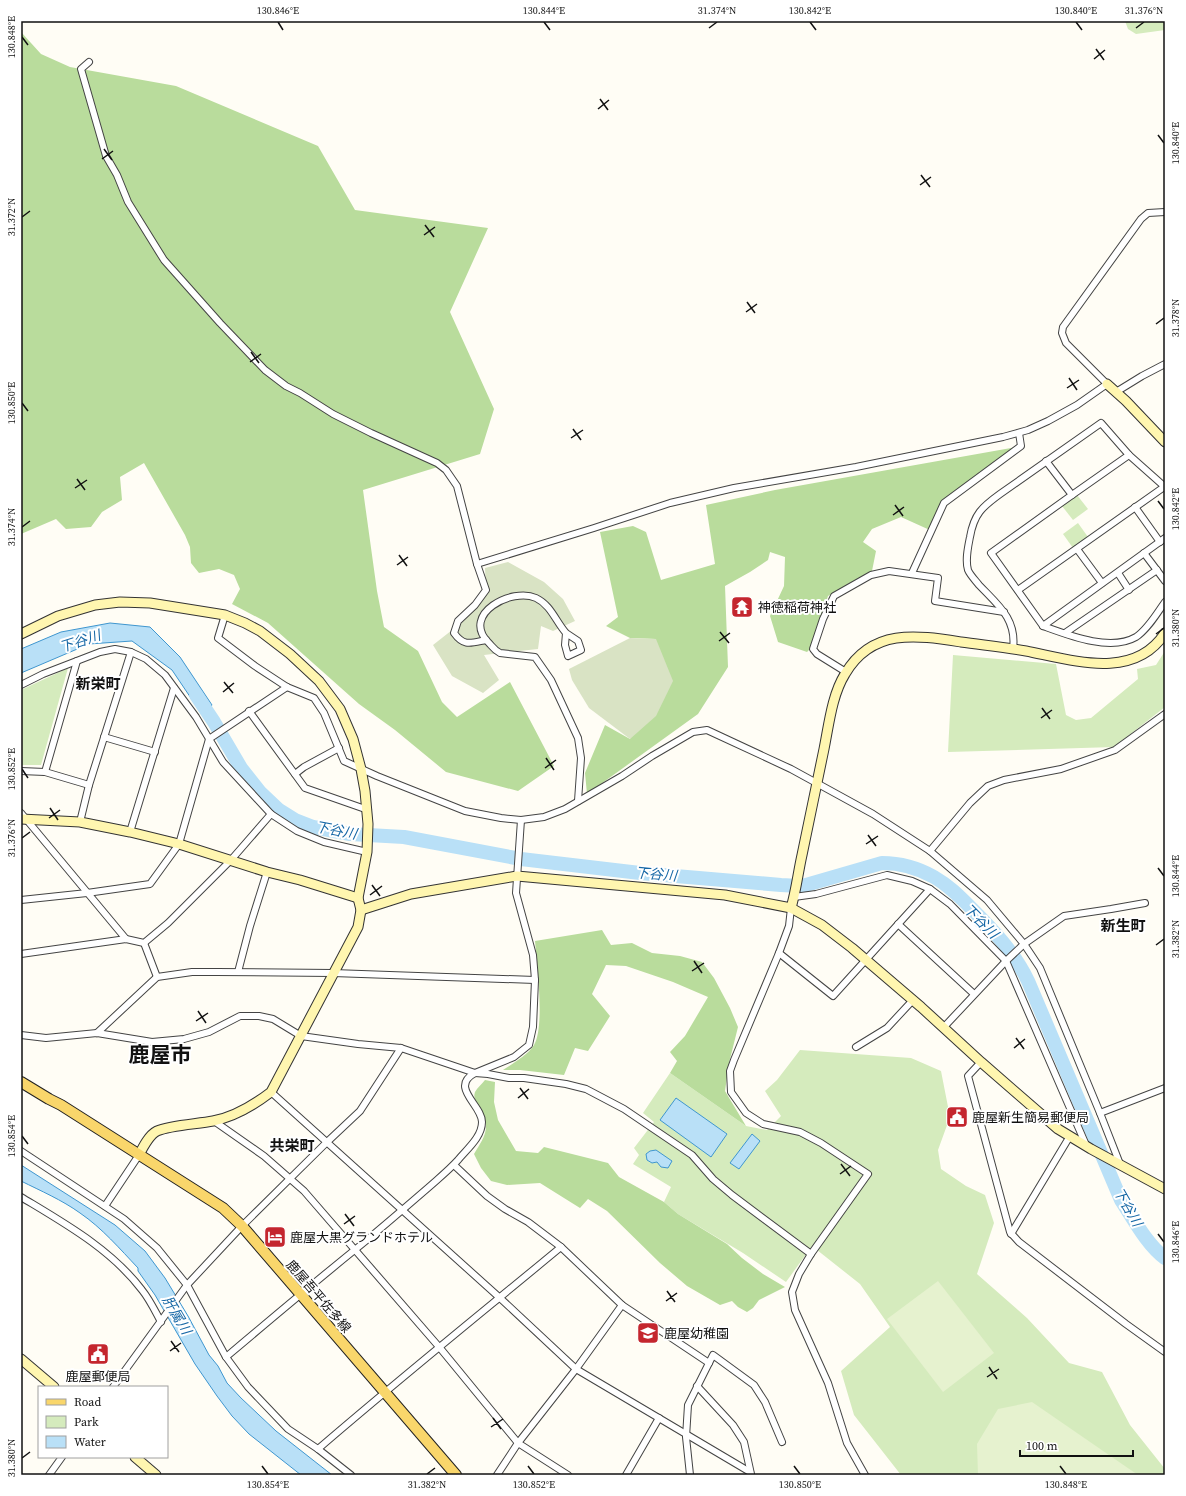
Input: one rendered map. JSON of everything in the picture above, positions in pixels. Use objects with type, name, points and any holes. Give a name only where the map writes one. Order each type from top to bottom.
[{"type":"main road","name":"鹿屋吾平佐多線","points":[[21,1082],[68,1109],[223,1208],[242,1226],[456,1475]]},
{"type":"street","points":[[89,62],[81,69],[106,156],[117,175],[128,202],[164,260],[220,323],[266,370],[286,386],[333,414],[437,463],[446,470],[457,486],[477,564],[486,590],[475,605],[458,621],[454,634],[464,644],[486,640]]},
{"type":"street","points":[[1165,212],[1148,213],[1141,219],[1063,327],[1062,333],[1066,343],[1165,442]]},
{"type":"street","points":[[1116,392],[1165,364]]},
{"type":"street","points":[[477,564],[670,503],[734,488],[856,467],[1003,437],[1048,421],[1077,405],[1107,384]]},
{"type":"street","points":[[1013,649],[1014,642],[1012,628],[1004,612],[999,604],[968,571],[968,546],[974,522],[978,513],[986,504],[1101,423],[1129,455],[1164,487],[1018,590]]},
{"type":"street","points":[[912,574],[944,503],[1021,446],[1019,432]]},
{"type":"street","points":[[1129,455],[991,553],[1043,626],[1065,634],[1097,642],[1113,643],[1126,641],[1136,637],[1145,629],[1165,602]]},
{"type":"street","points":[[1046,461],[1072,495]]},
{"type":"street","points":[[1043,626],[1162,540],[1135,508]]},
{"type":"street","points":[[1077,549],[1102,583]]},
{"type":"street","points":[[1144,553],[1165,581]]},
{"type":"street","points":[[1065,634],[1157,570]]},
{"type":"street","points":[[846,672],[817,654],[813,649],[823,619],[834,596],[871,575],[889,571],[938,578],[935,601],[1004,612]]},
{"type":"street","points":[[1118,573],[1130,590]]},
{"type":"street","points":[[566,633],[549,609],[537,599],[529,596],[517,596],[490,606],[482,616],[480,623],[482,634],[495,650],[500,653],[535,657],[551,680],[578,738],[581,758],[578,801]]},
{"type":"street","points":[[21,634],[58,616],[95,605],[120,602],[150,602],[225,615],[245,623],[274,640],[319,681],[340,709],[353,739],[361,769],[368,810],[367,847],[358,898],[361,910],[358,927],[271,1092],[253,1105],[238,1113],[214,1121],[157,1131],[147,1141],[105,1206]]},
{"type":"street","points":[[225,615],[218,638],[255,666],[287,686],[314,698],[324,713],[344,761],[465,811],[521,820],[544,817],[565,810],[693,732],[707,730],[817,782],[832,792],[873,814],[930,851],[987,900],[1024,944],[1040,968],[1100,1113],[1118,1163]]},
{"type":"street","points":[[865,1475],[847,1443],[828,1383],[795,1310],[792,1292],[799,1274],[811,1254],[868,1174],[821,1143],[800,1132],[763,1124],[746,1113],[730,1092],[730,1071],[789,926],[799,866],[833,706],[840,683],[853,662],[878,643],[908,636],[1013,649],[1086,662],[1110,664],[1127,662],[1146,653],[1155,646],[1165,633]]},
{"type":"street","points":[[21,685],[43,674],[100,652],[115,650],[132,652],[146,659],[165,675],[196,717],[223,762],[279,821],[297,831],[324,842],[367,847]]},
{"type":"street","points":[[80,822],[89,785],[132,652]]},
{"type":"street","points":[[45,772],[77,661]]},
{"type":"street","points":[[21,900],[150,884],[179,844],[209,739],[287,686]]},
{"type":"street","points":[[130,832],[174,688]]},
{"type":"street","points":[[249,711],[305,788],[368,810]]},
{"type":"street","points":[[930,851],[970,803],[988,786],[1004,780],[1061,768],[1115,750],[1165,714]]},
{"type":"street","points":[[104,737],[155,752]]},
{"type":"street","points":[[295,774],[304,767],[339,748]]},
{"type":"street","points":[[21,771],[45,772],[89,785]]},
{"type":"street","points":[[144,943],[168,923],[230,860],[271,814]]},
{"type":"street","points":[[23,817],[80,822],[130,832],[179,844],[267,872],[300,880],[358,898]]},
{"type":"street","points":[[23,817],[126,939]]},
{"type":"street","points":[[226,1357],[402,1210],[454,1164],[476,1139],[480,1131],[482,1121],[479,1111],[466,1092],[466,1081],[475,1073],[514,1057],[529,1045],[533,1027],[535,980],[533,955],[516,893],[521,820]]},
{"type":"street","points":[[361,910],[411,894],[518,871],[725,895],[791,908],[822,925],[866,960],[944,1027],[981,1062],[1058,1129],[1165,1190]]},
{"type":"street","points":[[238,972],[250,926],[267,872]]},
{"type":"street","points":[[795,895],[816,894],[887,875],[912,881],[930,889],[950,904],[1006,961],[1088,1147]]},
{"type":"street","points":[[779,953],[832,996],[930,889]]},
{"type":"street","points":[[944,1027],[974,994],[1024,944],[1064,916],[1145,902]]},
{"type":"street","points":[[898,924],[974,994]]},
{"type":"street","points":[[21,954],[126,939],[144,943]]},
{"type":"street","points":[[144,943],[157,976]]},
{"type":"street","points":[[98,1033],[157,976],[192,972],[334,973],[535,980]]},
{"type":"street","points":[[856,1047],[887,1028],[913,1000]]},
{"type":"street","points":[[21,1035],[46,1038],[98,1033],[125,1039],[152,1042],[184,1039],[209,1032],[240,1016],[259,1016],[273,1019],[301,1036],[358,1044],[402,1048],[475,1073],[566,1084],[586,1089],[624,1109],[692,1155],[713,1179],[732,1195],[811,1254]]},
{"type":"street","points":[[114,1386],[186,1287],[242,1226],[360,1111],[402,1048]]},
{"type":"street","points":[[981,1062],[968,1076],[1011,1234],[1018,1242],[1165,1352]]},
{"type":"street","points":[[1100,1113],[1165,1088]]},
{"type":"street","points":[[271,1092],[500,1298],[576,1369],[751,1473]]},
{"type":"street","points":[[214,1121],[264,1156],[304,1190],[354,1250],[440,1348],[518,1443],[568,1475]]},
{"type":"street","points":[[1011,1234],[1070,1136]]},
{"type":"street","points":[[21,1151],[124,1219],[157,1248],[172,1264],[226,1357],[248,1387],[288,1429],[318,1449],[351,1475]]},
{"type":"street","points":[[454,1164],[487,1196],[505,1209],[528,1222],[561,1247],[622,1305],[709,1363]]},
{"type":"street","points":[[21,1197],[86,1238],[123,1269],[143,1291],[162,1319]]},
{"type":"street","points":[[318,1449],[384,1392],[440,1348],[561,1247]]},
{"type":"street","points":[[497,1475],[518,1443],[576,1369],[622,1305]]},
{"type":"street","points":[[690,1475],[686,1434],[688,1405],[713,1355],[754,1385],[765,1402],[782,1442]]},
{"type":"street","points":[[21,1359],[53,1386]]},
{"type":"street","points":[[697,1386],[733,1425],[744,1442],[751,1473]]},
{"type":"street","points":[[626,1475],[659,1418]]},
{"type":"street","points":[[49,1475],[61,1458]]},
{"type":"street","points":[[136,1458],[156,1475]]},
{"type":"green space","points":[[1125,21],[1165,21],[1165,30],[1136,34],[1128,29]]},
{"type":"green space","points":[[21,32],[41,54],[70,67],[176,86],[318,146],[355,210],[488,228],[450,312],[494,409],[480,454],[363,490],[377,591],[384,627],[418,651],[442,702],[457,717],[510,682],[554,766],[518,791],[446,772],[395,730],[359,704],[268,623],[232,604],[240,589],[234,575],[219,569],[199,573],[191,563],[190,547],[185,535],[144,463],[120,477],[122,500],[102,512],[91,527],[66,529],[56,519],[21,534]]},
{"type":"green space","points":[[1022,446],[944,503],[932,531],[901,517],[872,529],[863,542],[876,551],[872,571],[828,596],[811,648],[807,652],[778,642],[770,616],[784,586],[785,557],[770,552],[768,560],[725,586],[728,667],[698,714],[587,794],[585,773],[605,725],[630,739],[656,639],[630,638],[606,626],[618,617],[600,532],[633,526],[646,532],[661,580],[715,564],[706,505],[775,490]]},
{"type":"green space","points":[[1077,495],[1088,509],[1073,520],[1062,506]]},
{"type":"green space","points":[[1078,523],[1088,537],[1073,548],[1063,534]]},
{"type":"green space","points":[[508,562],[544,582],[563,599],[575,621],[553,631],[541,626],[538,649],[484,655],[499,680],[483,693],[452,676],[433,645],[461,623],[486,590],[485,568]]},
{"type":"green space","points":[[630,638],[656,639],[673,681],[656,716],[630,739],[589,708],[572,680],[569,669]]},
{"type":"green space","points":[[1165,651],[1165,707],[1114,747],[948,752],[953,655],[1056,664],[1066,715],[1076,720],[1091,718],[1138,679],[1137,669],[1156,665]]},
{"type":"green space","points":[[68,668],[41,765],[21,765],[21,690]]},
{"type":"green space","points":[[602,930],[611,945],[632,943],[652,953],[680,956],[702,962],[714,978],[738,1027],[729,1063],[725,1091],[746,1126],[670,1073],[677,1061],[670,1052],[685,1036],[708,997],[673,982],[626,966],[606,965],[592,994],[610,1016],[588,1051],[575,1048],[564,1075],[520,1070],[503,1070],[528,1053],[534,1045],[537,1036],[540,1010],[535,941]]},
{"type":"green space","points":[[800,1050],[911,1058],[941,1071],[950,1117],[938,1150],[941,1169],[966,1186],[985,1195],[994,1223],[977,1274],[1027,1318],[1069,1363],[1102,1372],[1130,1425],[1165,1469],[1163,1475],[901,1475],[854,1415],[841,1371],[890,1327],[860,1284],[812,1246],[786,1282],[743,1253],[678,1214],[664,1202],[671,1187],[633,1164],[639,1155],[634,1148],[654,1122],[643,1113],[670,1073],[746,1126],[767,1130],[781,1116],[765,1091],[777,1080]]},
{"type":"green space","points":[[485,1080],[495,1082],[494,1102],[498,1120],[516,1151],[538,1153],[544,1147],[608,1163],[619,1177],[664,1202],[678,1214],[727,1244],[763,1274],[785,1287],[759,1300],[753,1308],[747,1312],[738,1307],[732,1301],[720,1305],[687,1286],[660,1263],[607,1211],[588,1199],[580,1208],[540,1183],[507,1185],[491,1181],[481,1168],[474,1154],[484,1137],[486,1126],[484,1117],[474,1096],[476,1090]]},
{"type":"green space","points":[[938,1281],[994,1353],[943,1392],[887,1319]]},
{"type":"green space","points":[[1032,1402],[1138,1475],[978,1475],[977,1444],[998,1409]]},
{"type":"water","points":[[110,623],[150,627],[180,657],[212,705],[203,716],[172,670],[132,641],[89,644],[21,673],[21,649],[61,632]]},
{"type":"water","points":[[676,1098],[727,1134],[711,1157],[660,1120]]},
{"type":"water","points":[[752,1134],[760,1141],[739,1169],[730,1163]]},
{"type":"water","points":[[656,1150],[672,1161],[668,1168],[661,1167],[657,1162],[652,1163],[647,1160],[646,1154],[650,1151]]},
{"type":"water","name":"肝属川","points":[[21,1165],[115,1225],[145,1251],[165,1278],[209,1355],[218,1366],[227,1383],[276,1431],[332,1475],[301,1475],[249,1434],[232,1416],[195,1364],[155,1295],[138,1271],[138,1268],[96,1225],[88,1219],[66,1204],[21,1181]]},
{"type":"waterway","name":"下谷川","points":[[196,695],[241,768],[260,792],[279,810],[295,820],[313,827],[350,834],[404,837],[521,859],[640,873],[781,885],[806,885],[882,863],[909,867],[934,877],[953,891],[987,924],[1016,960],[1028,981],[1121,1200],[1146,1239],[1158,1253],[1165,1258]]},
{"type":"place","name":"神徳稲荷神社","points":[[742,607]]},
{"type":"place","name":"鹿屋新生簡易郵便局","points":[[957,1117]]},
{"type":"place","name":"鹿屋大黒グランドホテル","points":[[275,1237]]},
{"type":"place","name":"鹿屋幼稚園","points":[[648,1333]]},
{"type":"place","name":"鹿屋郵便局","points":[[98,1354]]},
{"type":"district","name":"新栄町","points":[[98,684]]},
{"type":"district","name":"新生町","points":[[1123,926]]},
{"type":"district","name":"鹿屋市","points":[[160,1055]]},
{"type":"district","name":"共栄町","points":[[292,1146]]}]
